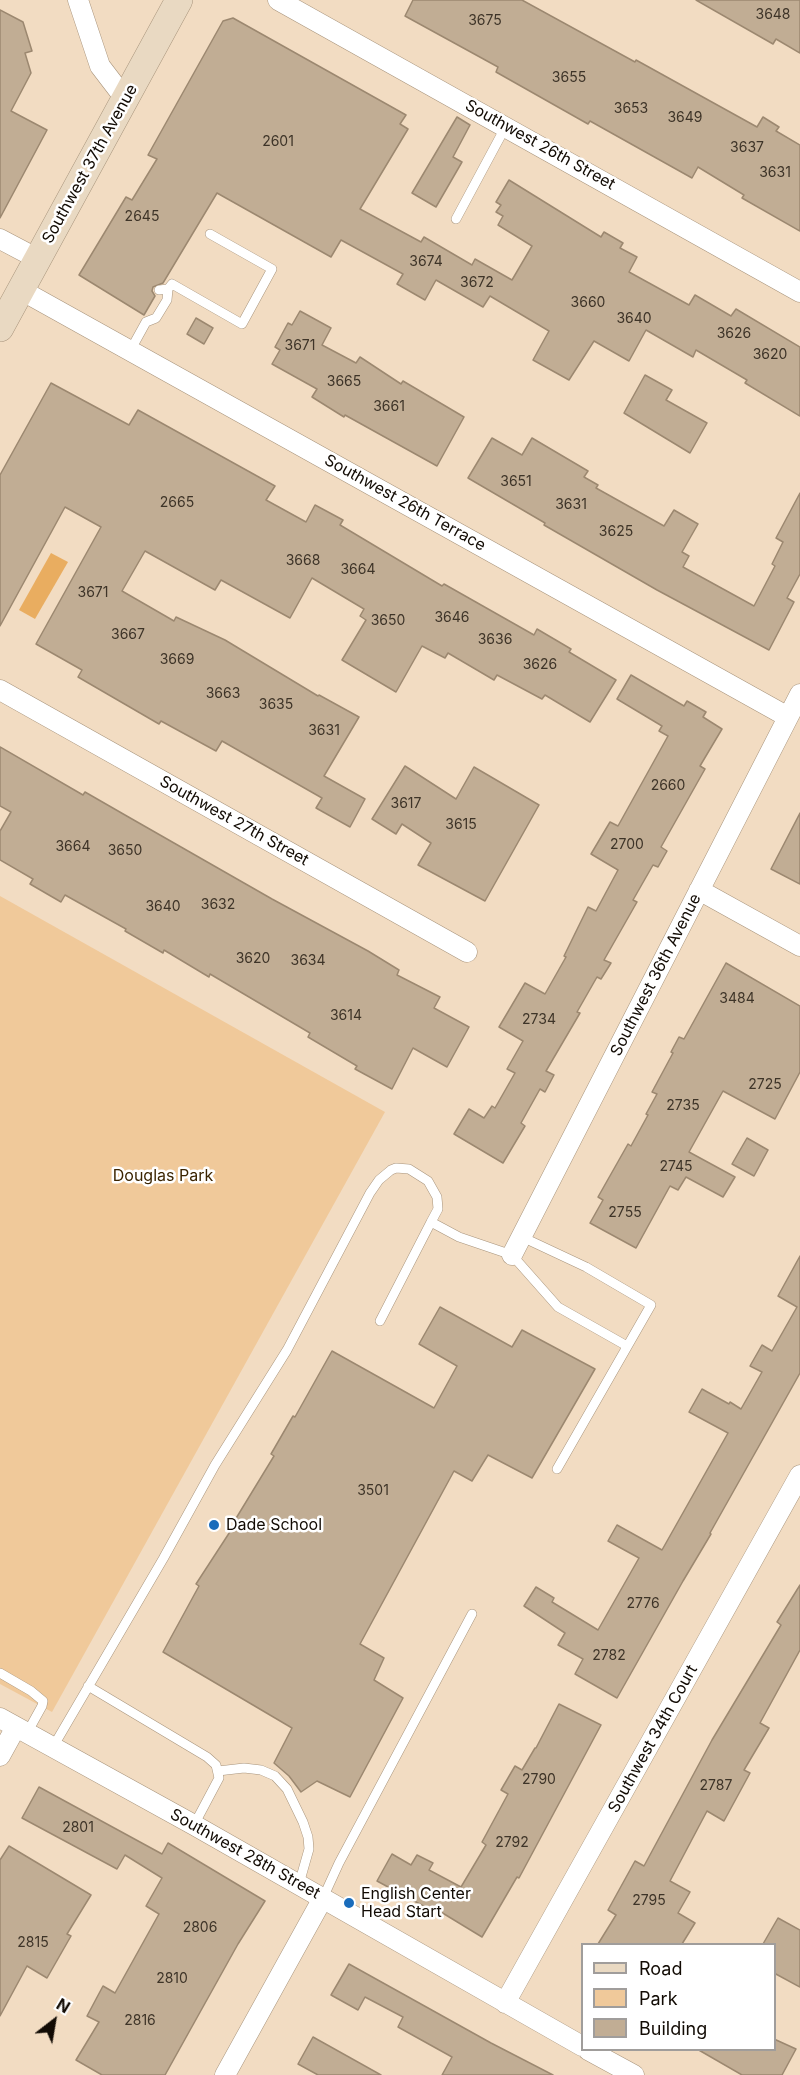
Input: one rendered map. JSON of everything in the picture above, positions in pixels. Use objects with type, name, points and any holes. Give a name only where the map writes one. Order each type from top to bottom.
[{"type":"main road","name":"Southwest 37th Avenue","points":[[0,328],[179,0]]},
{"type":"street","points":[[78,0],[98,60],[126,100]]},
{"type":"street","name":"Southwest 26th Street","points":[[278,0],[800,292]]},
{"type":"street","points":[[0,239],[38,259]]},
{"type":"street","name":"Southwest 26th Terrace","points":[[21,290],[788,717]]},
{"type":"street","name":"Southwest 27th Street","points":[[0,690],[467,952]]},
{"type":"street","name":"Southwest 36th Avenue","points":[[512,1255],[800,694]]},
{"type":"street","points":[[699,890],[800,946]]},
{"type":"street","name":"Southwest 34th Court","points":[[505,2003],[800,1475]]},
{"type":"street","points":[[0,1756],[14,1726]]},
{"type":"street","name":"Southwest 28th Street","points":[[14,1726],[299,1884],[581,2045]]},
{"type":"street","points":[[225,2075],[322,1898]]},
{"type":"street","points":[[592,2051],[634,2075]]},
{"type":"lane","points":[[456,219],[506,126]]},
{"type":"lane","points":[[130,351],[144,318],[156,318],[167,300],[163,289],[172,284],[242,324],[272,269],[210,234]]},
{"type":"lane","points":[[53,1747],[215,1465],[287,1350],[370,1192],[391,1170],[409,1169],[428,1181],[437,1197],[438,1209],[380,1321]]},
{"type":"lane","points":[[431,1222],[459,1237],[512,1255],[558,1307],[627,1346]]},
{"type":"lane","points":[[522,1237],[586,1267],[651,1305],[557,1468]]},
{"type":"lane","points":[[322,1898],[472,1614]]},
{"type":"lane","points":[[0,1673],[39,1695],[42,1701],[42,1706],[14,1726]]},
{"type":"lane","points":[[88,1686],[207,1757],[216,1765],[219,1778],[194,1825]]},
{"type":"lane","points":[[218,1771],[244,1768],[261,1770],[275,1776],[287,1789],[308,1838],[309,1849],[299,1884]]},
{"type":"green space","name":"Douglas Park","points":[[0,896],[385,1112],[52,1712],[0,1684]]},
{"type":"shaded area","points":[[51,553],[68,562],[35,619],[19,610]]},
{"type":"building","points":[[413,0],[522,0],[757,127],[763,117],[779,127],[776,131],[800,145],[800,231],[742,198],[744,195],[698,167],[692,178],[590,121],[588,124],[496,72],[498,67],[405,16]]},
{"type":"building","points":[[696,0],[800,0],[800,53],[776,39],[773,44]]},
{"type":"building","points":[[0,10],[23,22],[32,51],[25,53],[31,73],[11,111],[47,130],[0,218]]},
{"type":"building","points":[[233,18],[406,115],[400,124],[408,129],[360,209],[421,242],[424,237],[472,265],[475,259],[512,280],[532,246],[498,225],[503,216],[496,212],[501,205],[496,202],[509,180],[601,237],[604,232],[623,243],[620,248],[637,257],[629,272],[689,305],[695,295],[731,316],[736,309],[800,347],[800,416],[745,383],[747,380],[696,350],[693,357],[646,330],[629,361],[594,341],[569,380],[533,360],[549,331],[490,296],[483,307],[436,280],[425,300],[397,284],[403,274],[341,240],[331,257],[217,193],[163,283],[153,287],[152,291],[155,296],[144,315],[79,275],[126,197],[132,200],[157,159],[148,155],[223,21]]},
{"type":"building","points":[[457,117],[470,125],[453,157],[462,162],[436,207],[412,193]]},
{"type":"building","points":[[300,311],[331,328],[322,345],[356,363],[360,357],[401,384],[403,381],[464,417],[437,466],[345,415],[344,417],[312,397],[317,389],[272,364],[280,350],[275,347],[288,323],[292,325]]},
{"type":"building","points":[[196,318],[213,328],[204,344],[187,334]]},
{"type":"building","points":[[645,375],[672,390],[666,400],[707,423],[690,453],[624,413]]},
{"type":"building","points":[[51,383],[129,425],[138,410],[275,486],[266,500],[306,522],[315,505],[343,520],[340,525],[442,586],[444,584],[534,635],[537,629],[571,649],[569,652],[616,680],[590,722],[545,695],[542,699],[497,675],[494,680],[448,653],[445,658],[422,646],[396,692],[342,660],[366,620],[360,616],[364,609],[312,578],[290,618],[221,580],[215,590],[145,551],[122,591],[174,621],[176,617],[225,640],[318,696],[359,717],[324,776],[365,799],[350,827],[316,808],[322,798],[222,741],[216,751],[161,721],[159,724],[78,677],[82,670],[36,644],[101,527],[65,507],[0,626],[0,475]]},
{"type":"building","points":[[492,438],[522,455],[532,438],[588,471],[584,477],[598,485],[596,488],[664,526],[674,510],[698,524],[682,552],[689,556],[683,567],[754,606],[775,566],[772,564],[783,542],[776,538],[800,493],[800,574],[787,598],[794,602],[769,650],[657,590],[468,478]]},
{"type":"building","points":[[631,675],[684,706],[687,701],[706,712],[703,717],[722,729],[700,766],[705,769],[661,847],[667,851],[658,867],[653,865],[633,900],[637,902],[604,960],[611,963],[601,979],[597,977],[577,1012],[580,1013],[546,1071],[554,1075],[545,1092],[540,1089],[521,1123],[525,1126],[503,1163],[454,1134],[469,1109],[484,1118],[492,1106],[495,1108],[515,1073],[507,1069],[523,1041],[499,1027],[525,983],[545,994],[566,957],[564,956],[588,907],[596,911],[618,870],[591,854],[610,822],[618,826],[668,736],[659,731],[662,726],[617,699]]},
{"type":"building","points":[[0,747],[83,795],[85,792],[368,951],[399,970],[397,975],[440,997],[434,1008],[469,1027],[447,1067],[413,1048],[392,1089],[355,1069],[357,1066],[308,1037],[310,1033],[210,974],[209,977],[164,950],[163,953],[125,931],[126,929],[65,895],[61,902],[30,884],[33,879],[0,860],[0,831],[11,812],[0,806]]},
{"type":"building","points":[[405,766],[456,799],[474,767],[539,805],[485,901],[418,865],[431,843],[402,824],[396,834],[372,819]]},
{"type":"building","points":[[800,813],[800,884],[771,869]]},
{"type":"building","points":[[726,963],[800,1006],[800,1072],[775,1119],[723,1091],[689,1152],[735,1177],[723,1197],[686,1177],[678,1190],[670,1186],[636,1248],[590,1223],[603,1200],[598,1197],[628,1144],[631,1146],[648,1115],[646,1114],[657,1094],[652,1092],[679,1037],[684,1039]]},
{"type":"building","points":[[747,1138],[768,1150],[754,1176],[732,1164]]},
{"type":"building","points":[[800,1256],[800,1373],[617,1698],[575,1674],[583,1659],[558,1645],[565,1633],[524,1606],[536,1587],[554,1598],[552,1602],[598,1630],[639,1558],[608,1541],[617,1525],[662,1550],[728,1433],[689,1412],[702,1389],[741,1409],[762,1372],[750,1366],[762,1345],[772,1351],[797,1307],[778,1296]]},
{"type":"building","points":[[440,1307],[512,1347],[522,1330],[595,1369],[532,1478],[488,1455],[472,1481],[454,1471],[360,1644],[384,1658],[374,1680],[403,1698],[350,1797],[317,1781],[301,1792],[289,1776],[274,1763],[292,1728],[163,1652],[199,1586],[196,1584],[237,1521],[235,1520],[274,1456],[271,1454],[332,1351],[434,1408],[457,1366],[419,1344]]},
{"type":"building","points":[[800,1585],[800,1650],[760,1723],[769,1728],[744,1770],[750,1773],[724,1821],[707,1811],[670,1881],[690,1892],[678,1913],[695,1923],[683,1943],[599,1943],[616,1915],[608,1910],[635,1861],[644,1866],[712,1740],[781,1625],[777,1622]]},
{"type":"building","points":[[559,1704],[601,1725],[519,1878],[517,1877],[482,1937],[431,1906],[429,1909],[377,1881],[392,1854],[411,1865],[417,1855],[433,1863],[429,1870],[461,1887],[486,1845],[482,1842],[508,1794],[501,1790],[515,1766],[522,1770]]},
{"type":"building","points":[[39,1787],[162,1854],[168,1843],[265,1901],[238,1944],[165,2075],[102,2075],[76,2060],[99,2022],[87,2016],[103,1986],[115,1993],[159,1914],[146,1906],[162,1878],[125,1855],[117,1869],[22,1818]]},
{"type":"building","points":[[9,1846],[91,1895],[67,1934],[71,1936],[47,1978],[27,1966],[0,2016],[0,1860]]},
{"type":"building","points":[[778,1918],[800,1930],[800,1987],[776,1974],[776,1943],[764,1943]]},
{"type":"building","points":[[349,1964],[553,2075],[442,2075],[452,2057],[398,2027],[403,2017],[365,1997],[358,2010],[331,1995]]},
{"type":"building","points":[[313,2037],[381,2075],[318,2075],[298,2064]]},
{"type":"building","points":[[776,2040],[796,2049],[782,2075],[742,2075],[700,2051],[776,2051]]},
{"type":"place","name":"Dade School","points":[[214,1525]]},
{"type":"place","name":"English Center Head Start","points":[[349,1903]]}]
